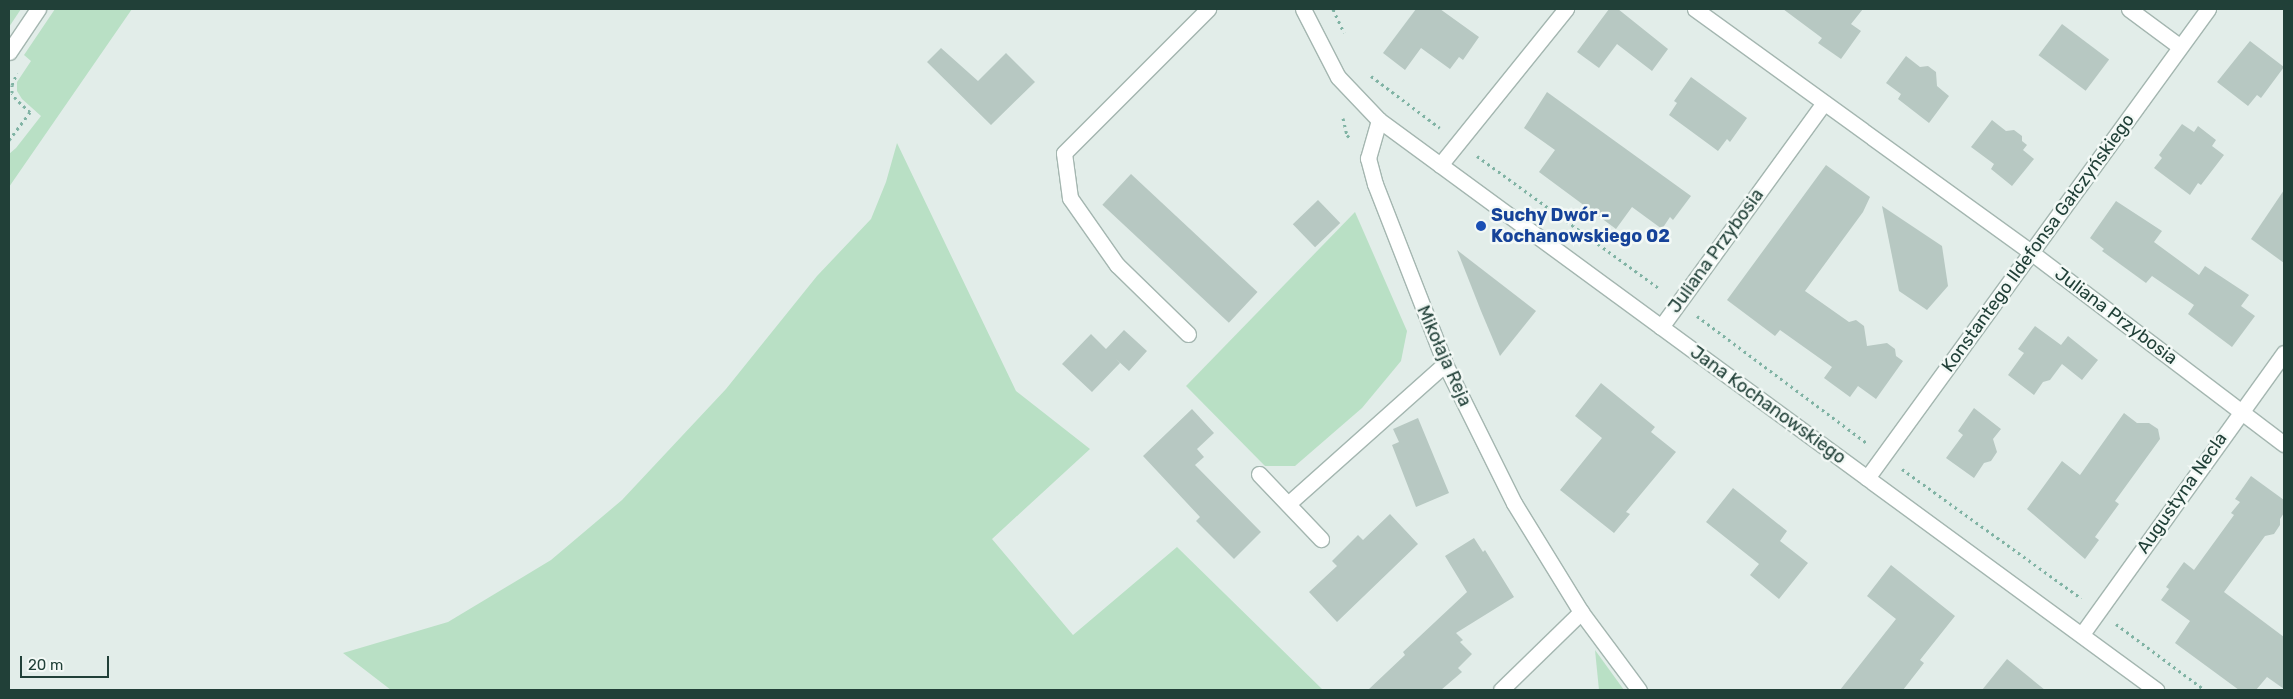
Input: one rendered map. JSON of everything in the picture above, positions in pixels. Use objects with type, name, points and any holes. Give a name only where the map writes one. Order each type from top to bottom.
[{"type":"street","points":[[9,52],[38,9]]},
{"type":"street","points":[[1188,334],[1117,265],[1070,198],[1064,153],[1208,9]]},
{"type":"street","points":[[1303,9],[1338,77],[1379,120]]},
{"type":"street","points":[[1440,165],[1460,143],[1566,9]]},
{"type":"street","name":"Juliana Przybosia","points":[[1695,9],[2032,253],[2284,444]]},
{"type":"street","points":[[2129,9],[2180,46]]},
{"type":"street","name":"Konstantego Ildefonsa Gałczyńskiego","points":[[1867,478],[2208,9]]},
{"type":"street","name":"Juliana Przybosia","points":[[1661,327],[1824,103]]},
{"type":"street","name":"Jana Kochanowskiego","points":[[1379,120],[2156,690]]},
{"type":"street","name":"Mikołaja Reja","points":[[1379,120],[1368,158],[1375,184],[1446,364],[1514,503],[1582,612],[1639,690]]},
{"type":"street","name":"Augustyna Necla","points":[[2082,634],[2284,353]]},
{"type":"street","points":[[1289,503],[1446,364]]},
{"type":"street","points":[[1259,474],[1289,503],[1321,539]]},
{"type":"street","points":[[1501,690],[1582,612]]},
{"type":"path","points":[[1333,9],[1346,39]]},
{"type":"path","points":[[9,140],[30,112],[12,94],[14,78],[21,67]]},
{"type":"path","points":[[1370,74],[1460,143],[1678,302],[1884,456],[2205,690]]},
{"type":"green space","points":[[9,9],[21,9],[9,27]]},
{"type":"green space","points":[[55,9],[132,9],[9,187],[9,154],[41,116],[22,99],[17,91],[17,82],[31,61],[24,55]]},
{"type":"green space","points":[[897,143],[1016,391],[1090,449],[992,539],[1073,635],[1177,547],[1323,690],[391,690],[343,653],[448,622],[551,560],[622,500],[726,389],[817,276],[871,219],[886,182]]},
{"type":"green space","points":[[1355,212],[1407,331],[1401,361],[1362,408],[1295,466],[1265,466],[1186,386]]},
{"type":"green space","points":[[1595,650],[1624,690],[1599,690]]},
{"type":"building","points":[[1416,9],[1440,9],[1479,37],[1463,60],[1459,57],[1450,69],[1421,48],[1405,70],[1383,53]]},
{"type":"building","points":[[1609,9],[1618,9],[1668,49],[1652,71],[1617,44],[1599,68],[1577,52]]},
{"type":"building","points":[[1783,9],[1863,9],[1851,24],[1861,31],[1841,59],[1818,43],[1822,38]]},
{"type":"building","points":[[2062,24],[2109,60],[2086,91],[2039,55]]},
{"type":"building","points":[[2250,41],[2284,67],[2261,98],[2257,95],[2248,106],[2217,82]]},
{"type":"building","points":[[941,48],[978,81],[1006,53],[1035,82],[991,125],[927,62]]},
{"type":"building","points":[[1906,56],[1920,67],[1928,66],[1936,72],[1937,86],[1949,96],[1929,123],[1898,99],[1901,94],[1886,83]]},
{"type":"building","points":[[1691,77],[1747,118],[1730,142],[1727,139],[1718,151],[1669,115],[1677,103],[1674,101]]},
{"type":"building","points":[[1547,92],[1691,196],[1673,220],[1670,217],[1662,229],[1632,207],[1616,229],[1539,172],[1555,150],[1524,128]]},
{"type":"building","points":[[1992,120],[2006,131],[2014,130],[2022,136],[2022,141],[2027,145],[2023,150],[2034,159],[2012,186],[1991,169],[1994,164],[1971,147]]},
{"type":"building","points":[[2182,124],[2194,132],[2198,126],[2216,140],[2212,146],[2224,155],[2201,185],[2198,183],[2190,195],[2154,168],[2162,158],[2159,155]]},
{"type":"building","points":[[1826,165],[1870,197],[1863,212],[1805,291],[1849,322],[1856,320],[1864,326],[1867,346],[1887,343],[1895,349],[1896,356],[1903,361],[1876,399],[1858,386],[1850,397],[1824,378],[1832,367],[1780,330],[1775,336],[1727,300]]},
{"type":"building","points":[[1131,174],[1258,292],[1229,323],[1102,205]]},
{"type":"building","points":[[2284,190],[2284,263],[2251,239]]},
{"type":"building","points":[[1318,200],[1340,223],[1315,247],[1293,224]]},
{"type":"building","points":[[2116,201],[2162,231],[2154,242],[2199,275],[2205,266],[2249,295],[2241,306],[2255,316],[2232,347],[2188,314],[2194,305],[2152,276],[2146,283],[2102,251],[2104,249],[2090,238]]},
{"type":"building","points":[[1882,206],[1942,246],[1948,286],[1927,310],[1899,291]]},
{"type":"building","points":[[1457,250],[1536,311],[1500,356],[1481,311]]},
{"type":"building","points":[[2035,326],[2061,345],[2068,336],[2098,360],[2082,380],[2062,364],[2050,380],[2043,382],[2034,395],[2008,375],[2024,353],[2018,349]]},
{"type":"building","points":[[1124,330],[1147,351],[1129,371],[1116,359],[1120,363],[1092,392],[1062,364],[1091,334],[1106,349]]},
{"type":"building","points":[[1601,383],[1655,427],[1651,432],[1676,452],[1626,512],[1630,514],[1614,533],[1560,490],[1602,438],[1575,416]]},
{"type":"building","points":[[1974,408],[2001,429],[1993,439],[1997,452],[1991,461],[1984,463],[1974,478],[1946,458],[1963,435],[1958,431]]},
{"type":"building","points":[[1192,409],[1214,433],[1197,449],[1204,457],[1195,465],[1261,532],[1234,559],[1196,521],[1200,517],[1143,456]]},
{"type":"building","points":[[2124,413],[2137,423],[2149,423],[2158,429],[2160,439],[2115,501],[2119,504],[2095,537],[2099,540],[2085,559],[2027,509],[2062,461],[2080,475]]},
{"type":"building","points":[[1418,418],[1449,493],[1416,507],[1392,445],[1399,442],[1393,429]]},
{"type":"building","points":[[2251,476],[2284,500],[2284,513],[2280,519],[2280,525],[2274,534],[2265,536],[2224,592],[2284,637],[2284,689],[2267,677],[2256,690],[2239,690],[2175,643],[2190,621],[2161,600],[2169,589],[2166,587],[2184,562],[2194,570],[2234,515],[2231,513],[2240,502],[2235,499]]},
{"type":"building","points":[[1733,488],[1787,531],[1780,541],[1808,563],[1779,599],[1750,575],[1759,564],[1706,522]]},
{"type":"building","points":[[1390,514],[1418,544],[1337,622],[1309,592],[1337,566],[1332,561],[1358,535],[1363,540]]},
{"type":"building","points":[[1474,538],[1483,552],[1485,550],[1514,597],[1456,633],[1463,640],[1460,642],[1472,654],[1458,668],[1462,672],[1441,690],[1368,690],[1405,655],[1403,652],[1467,592],[1445,556]]},
{"type":"building","points":[[1891,565],[1955,616],[1920,660],[1924,663],[1903,690],[1840,690],[1896,619],[1867,596]]},
{"type":"building","points":[[2007,659],[2045,690],[1982,690]]},
{"type":"place","name":"Suchy Dwór - Kochanowskiego 02","points":[[1481,226]]}]
